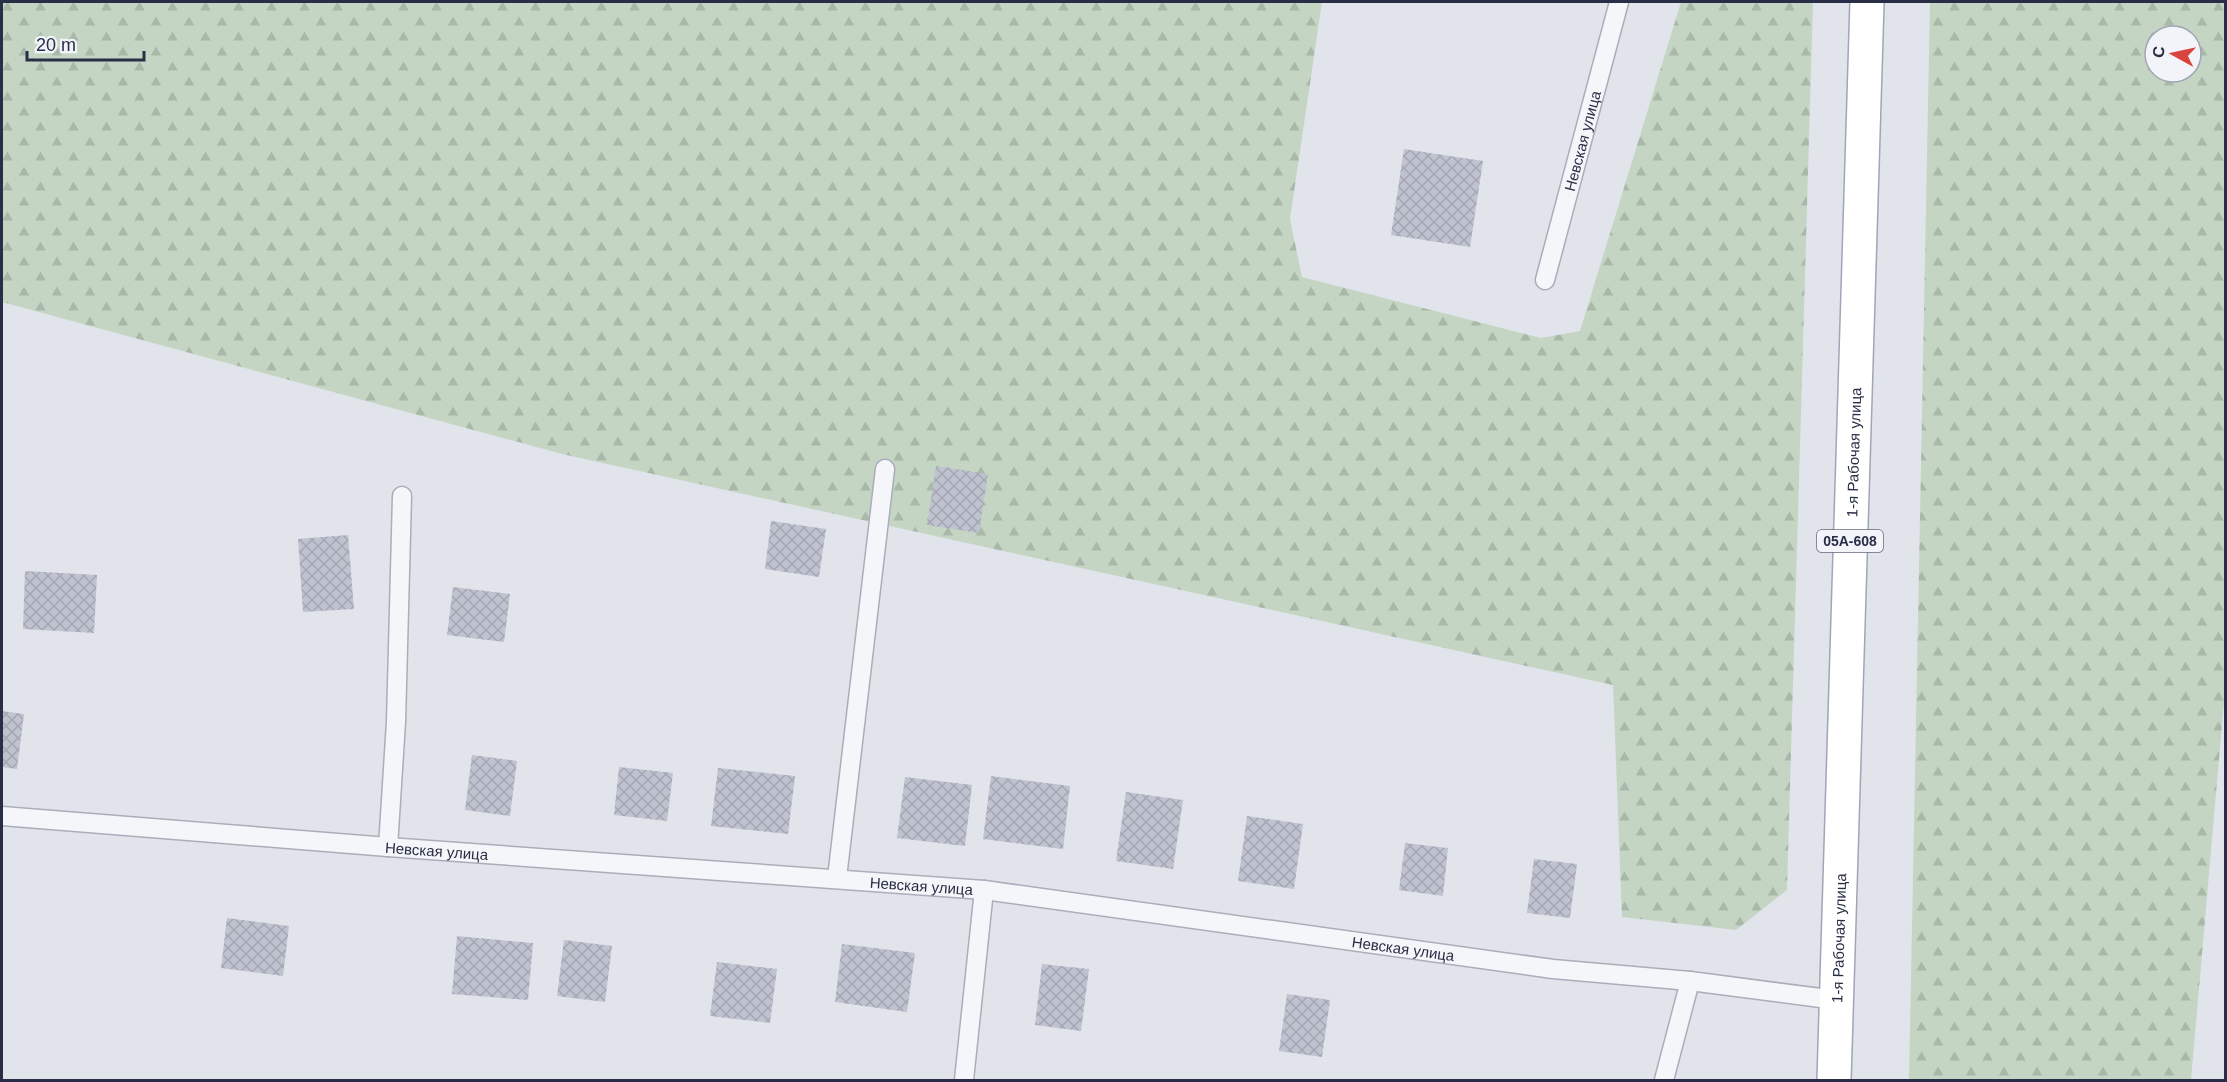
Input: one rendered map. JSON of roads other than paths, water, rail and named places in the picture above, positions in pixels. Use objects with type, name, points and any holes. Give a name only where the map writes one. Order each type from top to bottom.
[{"type":"main road","name":"1-я Рабочая улица","points":[[1834,1080],[1866,2]]},
{"type":"lane","name":"Невская улица","points":[[1545,280],[1619,2]]},
{"type":"lane","points":[[837,878],[885,469]]},
{"type":"lane","points":[[388,847],[396,722],[402,496]]},
{"type":"lane","name":"Невская улица","points":[[2,816],[388,847],[984,890],[1553,969],[1690,981],[1836,1000]]},
{"type":"lane","points":[[964,1080],[984,890]]},
{"type":"lane","points":[[1664,1080],[1690,981]]}]
